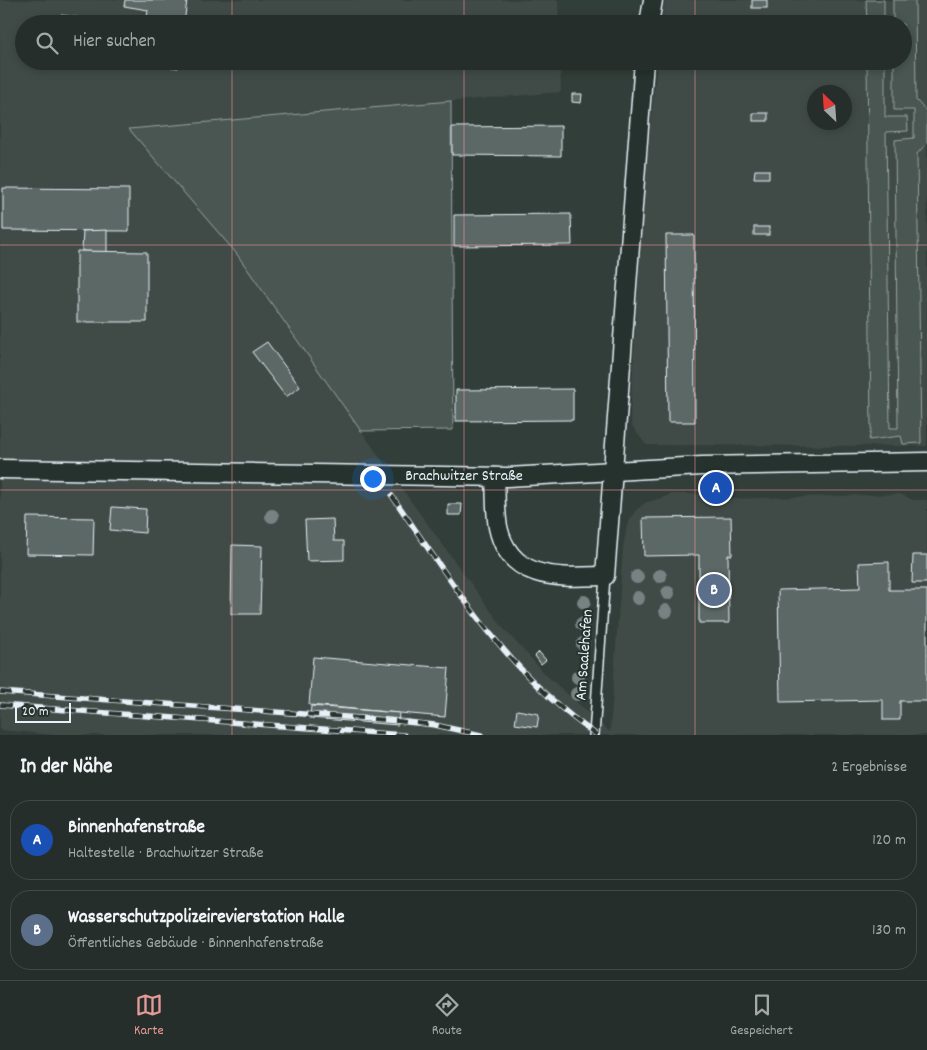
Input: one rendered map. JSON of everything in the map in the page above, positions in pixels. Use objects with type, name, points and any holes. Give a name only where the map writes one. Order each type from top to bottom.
[{"type":"street","points":[[650,15],[653,0]]},
{"type":"street","points":[[495,477],[498,526],[502,540],[509,554],[521,565],[533,573],[547,576],[605,576],[643,70]]},
{"type":"street","name":"Brachwitzer Straße","points":[[0,469],[495,477],[702,466],[927,462]]},
{"type":"lane","name":"Am Saalehafen","points":[[594,735],[605,576]]},
{"type":"shaded area","points":[[0,0],[558,0],[559,15],[15,15],[15,70],[560,70],[561,92],[130,129],[236,253],[405,493],[504,629],[547,676],[610,732],[623,547],[627,526],[635,511],[645,503],[673,494],[708,494],[727,499],[900,494],[913,500],[927,500],[927,735],[55,735],[0,730]]},
{"type":"shaded area","points":[[665,0],[927,0],[927,446],[646,445],[632,426],[630,415],[645,179],[656,70],[912,70],[912,15],[662,15]]},
{"type":"shaded area","points":[[866,0],[884,0],[884,15],[867,15]]},
{"type":"shaded area","points":[[893,0],[915,0],[916,100],[927,112],[927,143],[917,154],[921,443],[903,444],[901,436],[869,440],[871,429],[867,70],[885,70],[885,117],[907,117],[908,131],[886,132],[890,428],[898,428],[895,140],[914,138],[914,110],[894,110],[894,70],[912,70],[912,15],[893,15]]},
{"type":"shaded area","points":[[451,101],[453,430],[361,431],[236,253],[129,129]]},
{"type":"building","points":[[125,0],[187,0],[185,15],[147,15],[148,10],[124,6]]},
{"type":"building","points":[[752,0],[767,0],[767,8],[752,8]]},
{"type":"building","points":[[572,94],[582,94],[581,103],[572,102]]},
{"type":"building","points":[[753,113],[768,113],[768,121],[753,121]]},
{"type":"building","points":[[561,126],[561,156],[452,155],[452,127]]},
{"type":"building","points":[[755,170],[769,170],[769,178],[754,178]]},
{"type":"building","points":[[3,188],[129,189],[129,231],[3,230]]},
{"type":"building","points":[[571,214],[572,245],[454,246],[454,215]]},
{"type":"building","points":[[754,227],[769,227],[769,235],[754,235]]},
{"type":"building","points":[[107,230],[107,252],[82,251],[83,231]]},
{"type":"building","points":[[666,235],[694,235],[695,422],[668,422]]},
{"type":"building","points":[[77,251],[147,252],[147,322],[77,322]]},
{"type":"building","points":[[267,342],[300,387],[286,397],[252,352]]},
{"type":"building","points":[[573,389],[573,420],[456,421],[456,390]]},
{"type":"building","points":[[448,504],[462,504],[461,515],[448,515]]},
{"type":"building","points":[[112,507],[146,509],[145,533],[110,530]]},
{"type":"building","points":[[27,517],[94,518],[93,555],[26,554]]},
{"type":"building","points":[[731,517],[732,555],[728,555],[729,623],[699,623],[699,555],[644,556],[643,518]]},
{"type":"building","points":[[333,519],[334,541],[344,541],[344,560],[307,561],[305,520]]},
{"type":"building","points":[[232,545],[262,546],[260,614],[231,614]]},
{"type":"building","points":[[913,555],[927,555],[927,583],[912,583]]},
{"type":"building","points":[[889,562],[889,590],[927,590],[927,701],[900,701],[900,720],[883,720],[883,700],[780,702],[778,590],[860,588],[859,563]]},
{"type":"building","points":[[539,652],[546,660],[541,664],[535,656]]},
{"type":"building","points":[[313,657],[449,668],[445,717],[309,705]]},
{"type":"building","points":[[311,706],[399,713],[398,725],[310,718]]},
{"type":"building","points":[[517,710],[539,714],[537,727],[515,724]]},
{"type":"railway","points":[[392,496],[460,594],[509,656],[565,711],[597,735]]},
{"type":"railway","points":[[0,692],[388,720],[435,725],[481,735]]},
{"type":"railway","points":[[0,705],[404,735]]},
{"type":"place","name":"Binnenhafenstraße","points":[[716,488]]},
{"type":"place","name":"Wasserschutzpolizeirevierstation Halle","points":[[714,590]]}]
